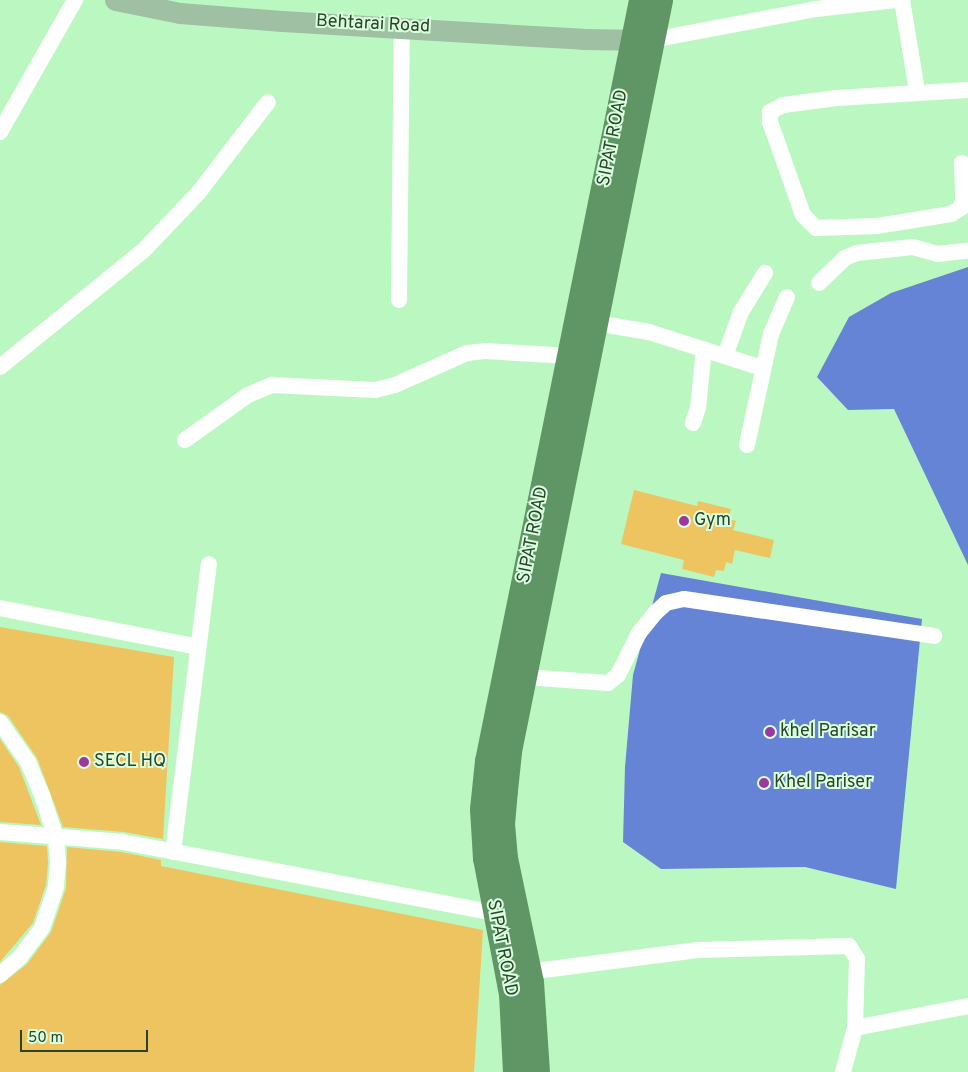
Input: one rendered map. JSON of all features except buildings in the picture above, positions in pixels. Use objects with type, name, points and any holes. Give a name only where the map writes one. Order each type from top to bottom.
[{"type":"highway","name":"SIPAT ROAD","points":[[537,1072],[536,1026],[528,972],[504,858],[502,824],[509,751],[596,323],[643,41],[641,0]]},
{"type":"highway","name":"SIPAT ROAD","points":[[515,1072],[511,994],[484,858],[482,809],[487,761],[570,356],[643,41],[660,0]]},
{"type":"main road","name":"Behtarai Road","points":[[115,0],[180,13],[643,41]]},
{"type":"street","points":[[0,132],[75,0]]},
{"type":"street","points":[[643,41],[817,4],[895,0]]},
{"type":"street","points":[[902,0],[917,91]]},
{"type":"street","points":[[399,300],[402,26]]},
{"type":"street","points":[[962,163],[963,200],[961,208],[951,214],[832,230],[816,228],[803,215],[770,122],[770,112],[774,107],[917,91],[968,90]]},
{"type":"street","points":[[0,367],[144,250],[199,192],[268,102]]},
{"type":"street","points":[[819,283],[845,258],[857,253],[913,247],[936,254],[968,251]]},
{"type":"street","points":[[725,356],[740,312],[765,273]]},
{"type":"street","points":[[747,445],[762,368],[771,334],[787,297]]},
{"type":"street","points":[[596,323],[649,332],[762,368]]},
{"type":"street","points":[[693,422],[698,408],[704,349]]},
{"type":"street","points":[[186,440],[248,396],[272,385],[375,390],[395,385],[467,353],[485,351],[570,356]]},
{"type":"street","points":[[173,852],[209,564]]},
{"type":"street","points":[[525,677],[608,683],[618,675],[639,633],[655,613],[666,603],[684,599],[934,636]]},
{"type":"street","points":[[0,608],[198,647]]},
{"type":"street","points":[[0,722],[28,762],[56,838],[58,863],[56,887],[42,928],[20,957],[0,975]]},
{"type":"street","points":[[0,832],[123,842],[494,913]]},
{"type":"street","points":[[528,972],[698,950],[849,946],[857,959],[855,1028],[843,1072]]},
{"type":"street","points":[[855,1028],[968,1006]]},
{"type":"water","points":[[968,267],[968,565],[894,409],[848,410],[817,377],[849,317],[891,293]]},
{"type":"water","name":"khel Parisar","points":[[661,573],[922,619],[896,889],[805,867],[661,869],[623,842],[625,767],[633,675]]},
{"type":"place","name":"Gym","points":[[684,521]]},
{"type":"place","name":"khel Parisar","points":[[770,732]]},
{"type":"place","name":"SECL HQ","points":[[84,762]]},
{"type":"place","name":"Khel Pariser","points":[[764,783]]}]
